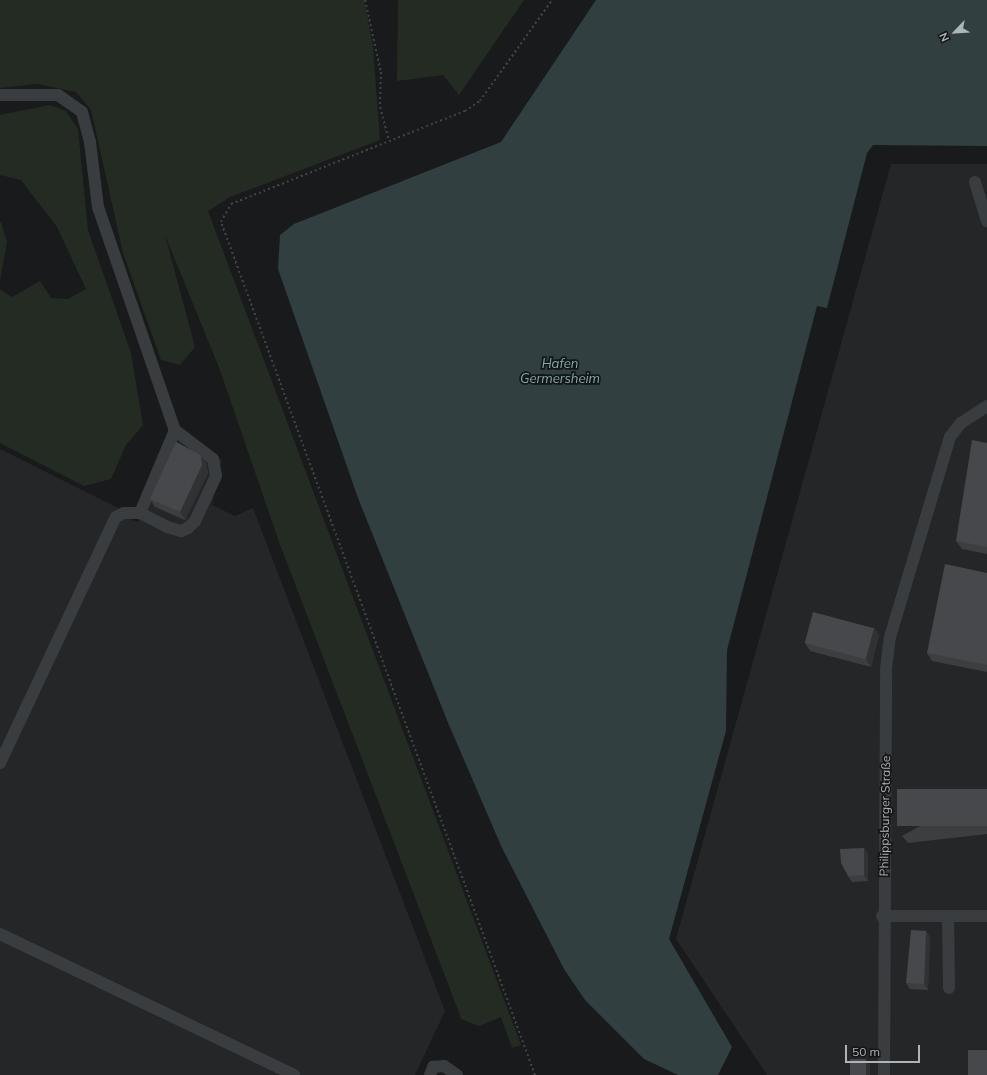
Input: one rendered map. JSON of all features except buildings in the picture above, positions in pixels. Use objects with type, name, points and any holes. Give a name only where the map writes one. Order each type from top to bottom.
[{"type":"lane","points":[[0,95],[58,95],[82,112],[100,214],[175,430],[213,459],[216,476],[195,521],[188,528],[181,531],[167,527],[140,513],[124,513],[116,517],[0,763]]},
{"type":"lane","points":[[980,186],[987,221]]},
{"type":"lane","name":"Philippsburger Straße","points":[[884,1075],[882,916],[886,669],[896,610],[915,562],[950,437],[961,423],[987,406]]},
{"type":"lane","points":[[140,513],[175,430]]},
{"type":"lane","points":[[882,916],[987,916]]},
{"type":"lane","points":[[948,916],[949,988]]},
{"type":"lane","points":[[0,934],[294,1075]]},
{"type":"lane","points":[[430,1075],[434,1067],[444,1066],[457,1075]]},
{"type":"path","points":[[365,0],[381,72],[380,107],[389,140]]},
{"type":"path","points":[[535,1075],[221,222],[231,204],[465,111],[480,101],[552,0]]},
{"type":"shaded area","points":[[0,0],[364,0],[373,46],[380,140],[230,197],[208,211],[521,1045],[512,1048],[501,1017],[479,1026],[461,1019],[279,542],[220,370],[165,235],[195,347],[180,365],[161,360],[123,253],[91,110],[76,92],[37,84],[0,88]]},
{"type":"shaded area","points":[[398,0],[524,0],[459,95],[443,75],[397,81]]},
{"type":"shaded area","points":[[50,105],[66,111],[78,129],[88,230],[131,353],[143,425],[126,445],[111,479],[84,486],[0,443],[0,289],[12,297],[40,281],[51,298],[68,299],[86,289],[57,227],[21,180],[0,175],[0,115]]},
{"type":"shaded area","points":[[891,164],[987,164],[987,1075],[767,1075],[676,939]]},
{"type":"shaded area","points":[[1,222],[7,242],[0,281],[0,223]]},
{"type":"shaded area","points":[[175,430],[222,460],[212,505],[235,516],[253,508],[445,1011],[415,1075],[0,1075],[0,449],[122,510],[129,519],[138,522]]},
{"type":"water","name":"Hafen Germersheim","points":[[596,0],[987,0],[987,146],[873,145],[867,153],[827,308],[817,306],[727,650],[726,731],[669,939],[732,1047],[718,1075],[678,1075],[644,1059],[585,1000],[564,969],[502,848],[449,725],[358,498],[278,269],[280,235],[294,224],[501,142]]}]
